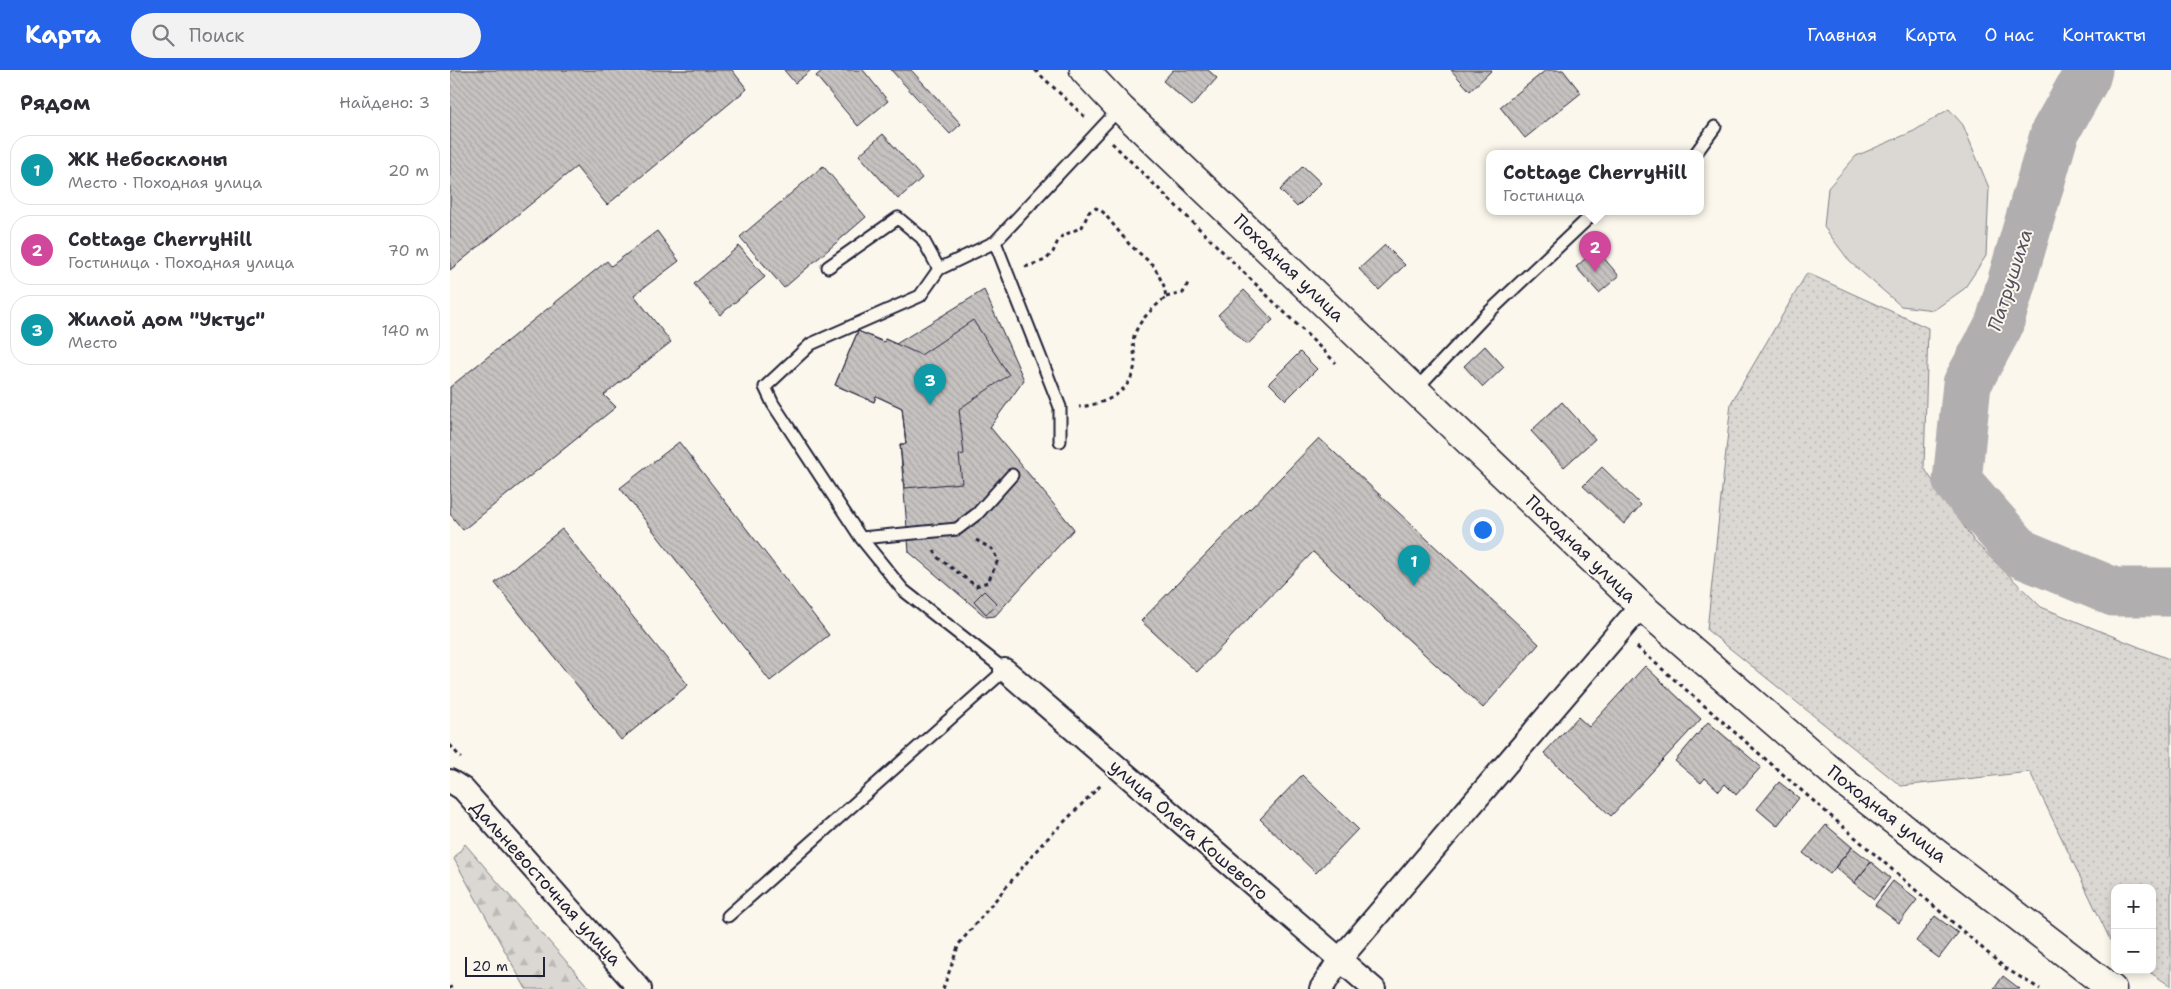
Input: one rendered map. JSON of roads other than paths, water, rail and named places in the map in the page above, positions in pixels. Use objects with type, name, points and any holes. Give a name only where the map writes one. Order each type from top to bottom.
[{"type":"main road","name":"Походная улица","points":[[1084,70],[1120,108],[1641,606],[1844,782],[2112,989]]},
{"type":"street","points":[[1321,989],[1340,959],[1641,606]]},
{"type":"street","name":"улица Олега Кошевого","points":[[1005,670],[1374,989]]},
{"type":"street","name":"Дальневосточная улица","points":[[450,781],[463,789],[640,989]]},
{"type":"lane","points":[[728,916],[1005,670],[904,590],[861,538],[773,404],[765,388],[811,344],[920,296],[939,269],[995,242],[1120,108]]},
{"type":"lane","points":[[1698,150],[1714,127]]},
{"type":"lane","points":[[1416,390],[1486,315],[1592,215]]},
{"type":"lane","points":[[828,267],[898,218],[922,238],[939,269]]},
{"type":"lane","points":[[995,242],[1060,407],[1060,441]]},
{"type":"lane","points":[[861,538],[957,529],[978,513],[1012,475]]},
{"type":"waterway","name":"Патрушиха","points":[[2088,70],[2086,77],[2055,132],[1999,325],[1967,384],[1957,481],[2020,553],[2114,592],[2171,592]]},
{"type":"place","name":"Cottage CherryHill","points":[[1595,272]]},
{"type":"place","name":"Жилой дом \"Уктус\"","points":[[930,405]]},
{"type":"place","name":"ЖК Небосклоны","points":[[1414,586]]}]
